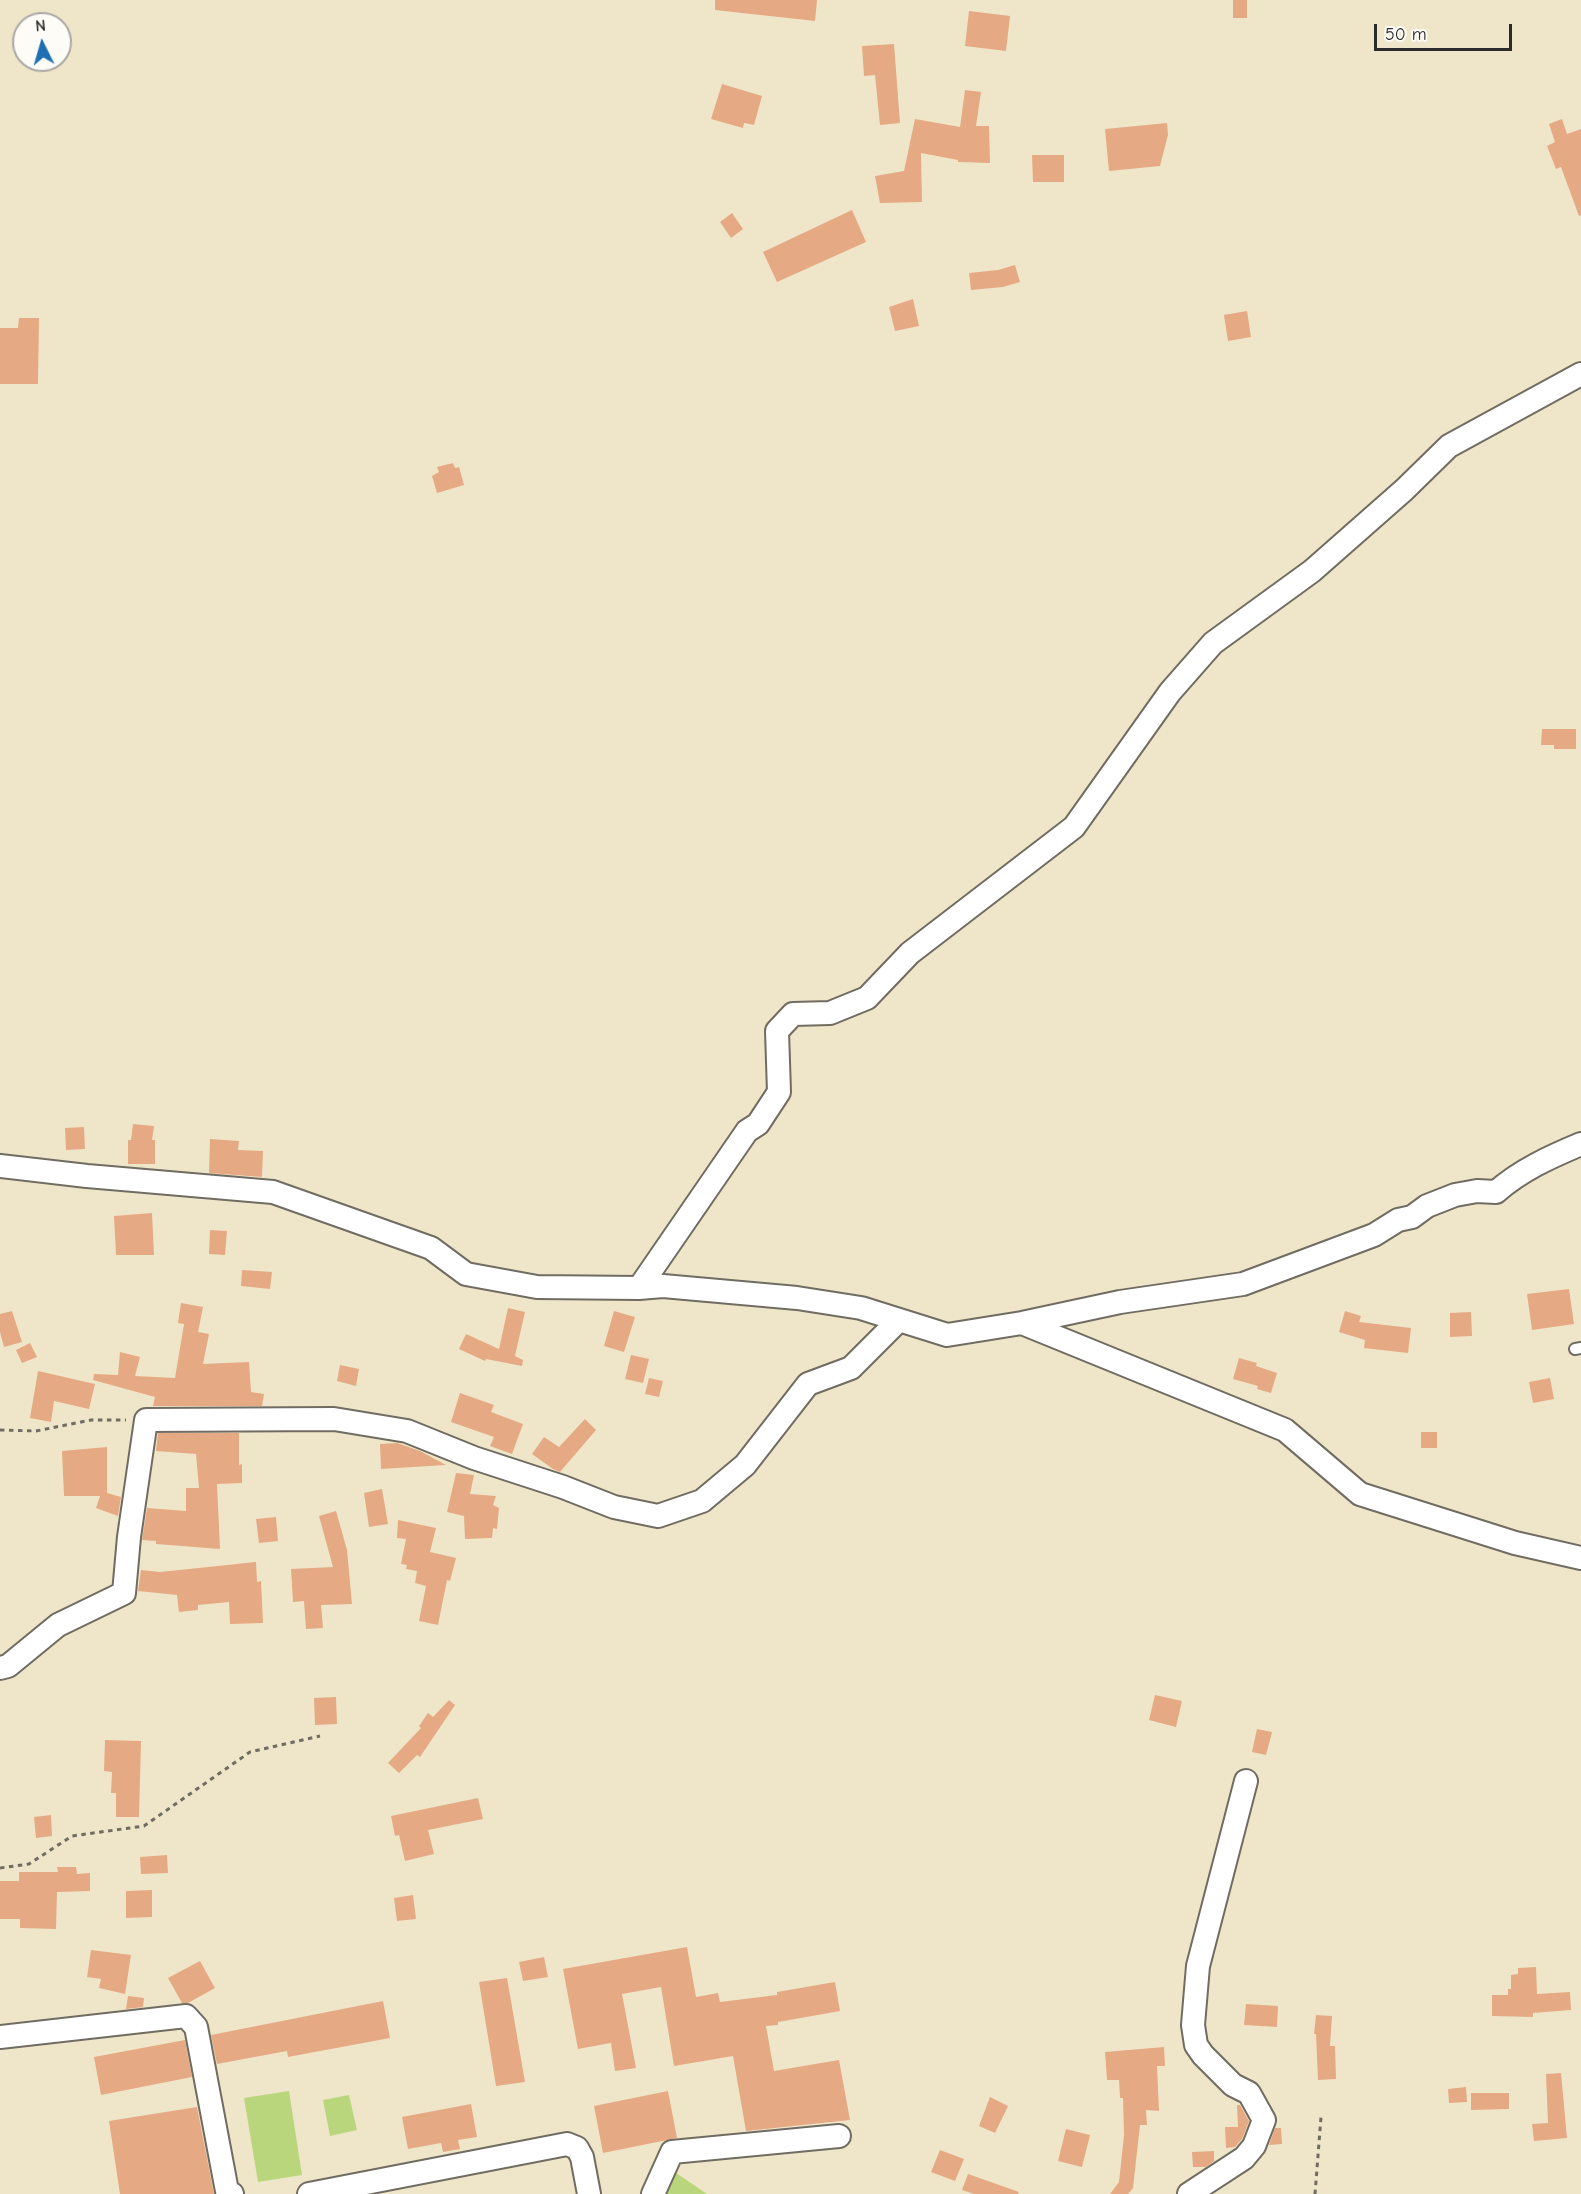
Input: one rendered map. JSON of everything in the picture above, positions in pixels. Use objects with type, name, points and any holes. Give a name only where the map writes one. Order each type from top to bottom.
[{"type":"street","points":[[639,1288],[747,1131],[758,1124],[779,1092],[777,1031],[793,1014],[830,1013],[867,998],[910,953],[1074,827],[1170,692],[1213,643],[1312,571],[1404,490],[1449,446],[1581,374]]},
{"type":"street","points":[[0,1166],[273,1192],[430,1248],[466,1274],[537,1287],[639,1288],[663,1286],[797,1298],[861,1308],[947,1335],[1022,1323],[1120,1302],[1243,1284],[1374,1235],[1398,1220],[1412,1217],[1427,1206],[1477,1191],[1496,1192],[1513,1177],[1581,1144]]},
{"type":"street","points":[[0,1668],[8,1666],[58,1625],[124,1593],[129,1537],[146,1420],[334,1419],[407,1431],[474,1458],[563,1487],[614,1507],[658,1516],[702,1501],[745,1465],[808,1384],[851,1368],[898,1320]]},
{"type":"street","points":[[1022,1323],[1285,1430],[1360,1494],[1515,1543],[1581,1558]]},
{"type":"street","points":[[1189,2194],[1244,2158],[1254,2145],[1264,2120],[1249,2093],[1233,2085],[1203,2055],[1196,2044],[1193,2025],[1198,1966],[1246,1781]]},
{"type":"street","points":[[0,2037],[186,2016],[196,2027],[227,2191],[231,2194]]},
{"type":"street","points":[[653,2194],[672,2152],[839,2136]]},
{"type":"street","points":[[309,2194],[567,2144],[577,2148],[582,2157],[589,2194]]},
{"type":"path","points":[[0,1430],[36,1431],[91,1420],[146,1420]]},
{"type":"path","points":[[0,1868],[29,1864],[72,1836],[144,1826],[250,1752],[320,1736]]},
{"type":"path","points":[[1315,2194],[1321,2117]]},
{"type":"green space","points":[[289,2091],[302,2175],[258,2182],[244,2098]]},
{"type":"green space","points":[[349,2095],[357,2130],[330,2136],[323,2100]]},
{"type":"green space","points":[[663,2164],[707,2194],[652,2194]]},
{"type":"building","points":[[715,0],[817,0],[815,21],[715,10]]},
{"type":"building","points":[[1233,0],[1247,0],[1247,18],[1233,18]]},
{"type":"building","points":[[969,11],[1010,16],[1006,51],[965,46]]},
{"type":"building","points":[[894,44],[900,123],[880,125],[875,75],[864,76],[862,46]]},
{"type":"building","points":[[722,84],[762,96],[754,125],[744,123],[743,128],[711,119]]},
{"type":"building","points":[[965,90],[981,92],[976,126],[989,126],[990,163],[958,162],[958,160],[921,153],[922,202],[880,203],[875,176],[904,171],[915,119],[960,127]]},
{"type":"building","points":[[1562,119],[1567,134],[1581,129],[1581,215],[1579,216],[1561,167],[1556,169],[1547,146],[1555,142],[1549,124]]},
{"type":"building","points":[[1167,123],[1168,135],[1160,166],[1109,171],[1105,129]]},
{"type":"building","points":[[1032,155],[1064,155],[1064,182],[1033,182]]},
{"type":"building","points":[[852,210],[866,242],[777,282],[763,252]]},
{"type":"building","points":[[732,213],[743,229],[731,238],[720,222]]},
{"type":"building","points":[[1015,265],[1020,282],[1003,287],[971,290],[969,273],[998,270]]},
{"type":"building","points":[[913,299],[919,326],[895,331],[889,307]]},
{"type":"building","points":[[1247,311],[1251,337],[1228,341],[1224,315]]},
{"type":"building","points":[[19,318],[39,318],[38,384],[0,384],[0,328],[18,328]]},
{"type":"building","points":[[453,463],[455,468],[459,467],[464,485],[437,493],[432,476],[439,472],[437,467]]},
{"type":"building","points":[[1542,729],[1576,729],[1576,749],[1554,749],[1554,745],[1541,745]]},
{"type":"building","points":[[133,1124],[154,1126],[152,1140],[155,1140],[155,1164],[128,1164],[128,1140],[131,1140]]},
{"type":"building","points":[[84,1127],[85,1149],[66,1150],[65,1128]]},
{"type":"building","points":[[210,1139],[239,1141],[238,1150],[263,1151],[262,1177],[209,1173]]},
{"type":"building","points":[[152,1213],[154,1255],[116,1255],[114,1216]]},
{"type":"building","points":[[210,1230],[227,1231],[225,1255],[209,1254]]},
{"type":"building","points":[[242,1270],[272,1272],[270,1289],[241,1286]]},
{"type":"building","points":[[1569,1289],[1574,1324],[1532,1330],[1527,1294]]},
{"type":"building","points":[[181,1303],[203,1307],[198,1332],[209,1334],[203,1364],[249,1362],[251,1392],[264,1394],[262,1406],[153,1406],[155,1397],[93,1380],[94,1374],[118,1375],[120,1352],[140,1357],[135,1376],[175,1378],[184,1324],[178,1323]]},
{"type":"building","points":[[508,1308],[525,1312],[515,1356],[523,1360],[522,1366],[486,1359],[485,1361],[459,1349],[466,1334],[499,1349]]},
{"type":"building","points":[[12,1311],[22,1342],[4,1347],[0,1332],[0,1314]]},
{"type":"building","points":[[614,1311],[635,1317],[624,1352],[604,1346]]},
{"type":"building","points":[[1345,1311],[1361,1316],[1359,1322],[1411,1328],[1408,1353],[1364,1348],[1365,1340],[1339,1332]]},
{"type":"building","points":[[1471,1312],[1472,1336],[1450,1337],[1450,1313]]},
{"type":"building","points":[[30,1343],[37,1357],[22,1363],[16,1350]]},
{"type":"building","points":[[631,1355],[649,1359],[643,1383],[625,1379]]},
{"type":"building","points":[[1239,1358],[1257,1363],[1256,1366],[1277,1373],[1271,1393],[1257,1389],[1258,1386],[1233,1379]]},
{"type":"building","points":[[340,1365],[359,1369],[356,1386],[337,1381]]},
{"type":"building","points":[[38,1371],[95,1384],[89,1409],[54,1401],[51,1422],[30,1418]]},
{"type":"building","points":[[649,1378],[663,1381],[659,1397],[645,1394]]},
{"type":"building","points":[[1550,1378],[1554,1399],[1533,1403],[1529,1382]]},
{"type":"building","points":[[460,1393],[494,1405],[491,1412],[523,1424],[512,1454],[490,1446],[494,1437],[451,1422]]},
{"type":"building","points":[[585,1419],[596,1430],[560,1472],[532,1454],[544,1437],[559,1447]]},
{"type":"building","points":[[1421,1432],[1437,1432],[1437,1448],[1421,1448]]},
{"type":"building","points":[[158,1433],[239,1433],[239,1465],[242,1464],[242,1483],[217,1484],[220,1549],[156,1544],[156,1541],[142,1540],[147,1508],[186,1511],[186,1488],[199,1488],[196,1454],[156,1451]]},
{"type":"building","points":[[397,1443],[420,1451],[446,1465],[381,1469],[380,1444]]},
{"type":"building","points":[[107,1447],[107,1493],[121,1497],[118,1516],[96,1508],[100,1496],[64,1496],[62,1451]]},
{"type":"building","points":[[456,1473],[474,1475],[470,1494],[496,1496],[493,1505],[499,1508],[497,1529],[493,1528],[492,1538],[465,1539],[464,1516],[447,1512]]},
{"type":"building","points":[[382,1489],[388,1524],[369,1527],[364,1493]]},
{"type":"building","points":[[336,1511],[347,1550],[352,1604],[321,1605],[323,1628],[306,1629],[304,1601],[293,1602],[291,1569],[333,1567],[319,1516]]},
{"type":"building","points":[[276,1517],[278,1541],[259,1543],[256,1519]]},
{"type":"building","points":[[398,1520],[436,1528],[430,1552],[456,1558],[450,1581],[447,1580],[438,1625],[419,1621],[426,1586],[415,1583],[417,1571],[406,1569],[407,1565],[401,1564],[406,1539],[397,1538]]},
{"type":"building","points":[[256,1562],[257,1582],[261,1581],[263,1623],[230,1624],[229,1602],[198,1605],[198,1610],[179,1612],[177,1595],[138,1591],[141,1570],[160,1572]]},
{"type":"building","points":[[1155,1695],[1182,1701],[1176,1727],[1149,1720]]},
{"type":"building","points":[[336,1697],[337,1724],[315,1725],[314,1698]]},
{"type":"building","points":[[449,1700],[455,1705],[420,1757],[417,1755],[399,1773],[388,1763],[421,1728],[419,1726],[428,1713],[433,1717]]},
{"type":"building","points":[[1257,1729],[1272,1732],[1266,1755],[1252,1752]]},
{"type":"building","points":[[105,1740],[141,1741],[139,1817],[116,1817],[116,1793],[111,1793],[112,1772],[104,1771]]},
{"type":"building","points":[[478,1798],[483,1819],[428,1830],[434,1854],[405,1861],[399,1835],[395,1836],[391,1816]]},
{"type":"building","points":[[51,1815],[52,1836],[36,1838],[34,1817]]},
{"type":"building","points":[[167,1855],[168,1873],[141,1874],[140,1857]]},
{"type":"building","points":[[57,1867],[76,1867],[77,1874],[90,1873],[90,1891],[57,1892],[56,1929],[20,1928],[20,1919],[0,1919],[0,1881],[19,1881],[19,1872],[58,1872]]},
{"type":"building","points":[[152,1890],[152,1917],[126,1918],[126,1891]]},
{"type":"building","points":[[413,1895],[416,1919],[397,1921],[394,1898]]},
{"type":"building","points":[[687,1947],[696,1997],[718,1993],[720,2002],[777,1995],[777,1992],[835,1982],[840,2011],[766,2026],[774,2071],[839,2060],[850,2120],[746,2131],[733,2056],[674,2066],[661,1987],[622,1994],[636,2068],[615,2071],[611,2043],[578,2049],[563,1969]]},
{"type":"building","points":[[91,1950],[131,1955],[125,1994],[99,1988],[101,1979],[87,1977]]},
{"type":"building","points":[[544,1957],[548,1977],[523,1981],[519,1962]]},
{"type":"building","points":[[200,1961],[215,1988],[188,2003],[182,2003],[168,1978]]},
{"type":"building","points":[[1536,1967],[1537,1994],[1570,1992],[1571,2010],[1533,2013],[1533,2017],[1492,2016],[1492,1995],[1508,1995],[1508,1989],[1511,1989],[1511,1975],[1518,1974],[1518,1968]]},
{"type":"building","points":[[507,1978],[525,2082],[496,2086],[479,1982]]},
{"type":"building","points":[[128,1996],[144,1998],[143,2007],[126,2009]]},
{"type":"building","points":[[383,2001],[390,2038],[288,2057],[287,2051],[217,2064],[211,2035]]},
{"type":"building","points":[[1246,2004],[1278,2006],[1277,2027],[1244,2025]]},
{"type":"building","points":[[1316,2015],[1332,2016],[1330,2046],[1335,2046],[1336,2079],[1318,2080],[1316,2034],[1314,2034]]},
{"type":"building","points":[[185,2040],[192,2077],[101,2095],[94,2057]]},
{"type":"building","points":[[1164,2047],[1165,2066],[1157,2066],[1159,2111],[1146,2110],[1147,2125],[1140,2125],[1133,2188],[1128,2194],[1110,2194],[1119,2182],[1124,2135],[1123,2098],[1120,2098],[1119,2080],[1107,2080],[1105,2052]]},
{"type":"building","points":[[1561,2073],[1567,2138],[1534,2141],[1532,2124],[1548,2123],[1546,2074]]},
{"type":"building","points":[[1466,2087],[1467,2102],[1449,2103],[1448,2089]]},
{"type":"building","points":[[668,2091],[677,2138],[603,2153],[594,2106]]},
{"type":"building","points":[[1471,2093],[1509,2093],[1509,2109],[1471,2110]]},
{"type":"building","points":[[990,2097],[1008,2106],[995,2133],[979,2126]]},
{"type":"building","points":[[471,2104],[477,2137],[458,2140],[460,2149],[443,2152],[441,2143],[408,2149],[402,2117]]},
{"type":"building","points":[[1237,2105],[1240,2105],[1249,2121],[1242,2139],[1235,2147],[1226,2148],[1225,2127],[1238,2127]]},
{"type":"building","points":[[197,2107],[214,2194],[120,2194],[109,2121]]},
{"type":"building","points":[[1275,2128],[1281,2128],[1282,2144],[1269,2145]]},
{"type":"building","points":[[1066,2129],[1090,2135],[1082,2167],[1058,2161]]},
{"type":"building","points":[[940,2150],[964,2159],[955,2181],[931,2172]]},
{"type":"building","points":[[1214,2151],[1214,2161],[1206,2167],[1193,2167],[1192,2152]]},
{"type":"building","points":[[968,2174],[1019,2192],[1018,2194],[974,2194],[962,2190]]}]
